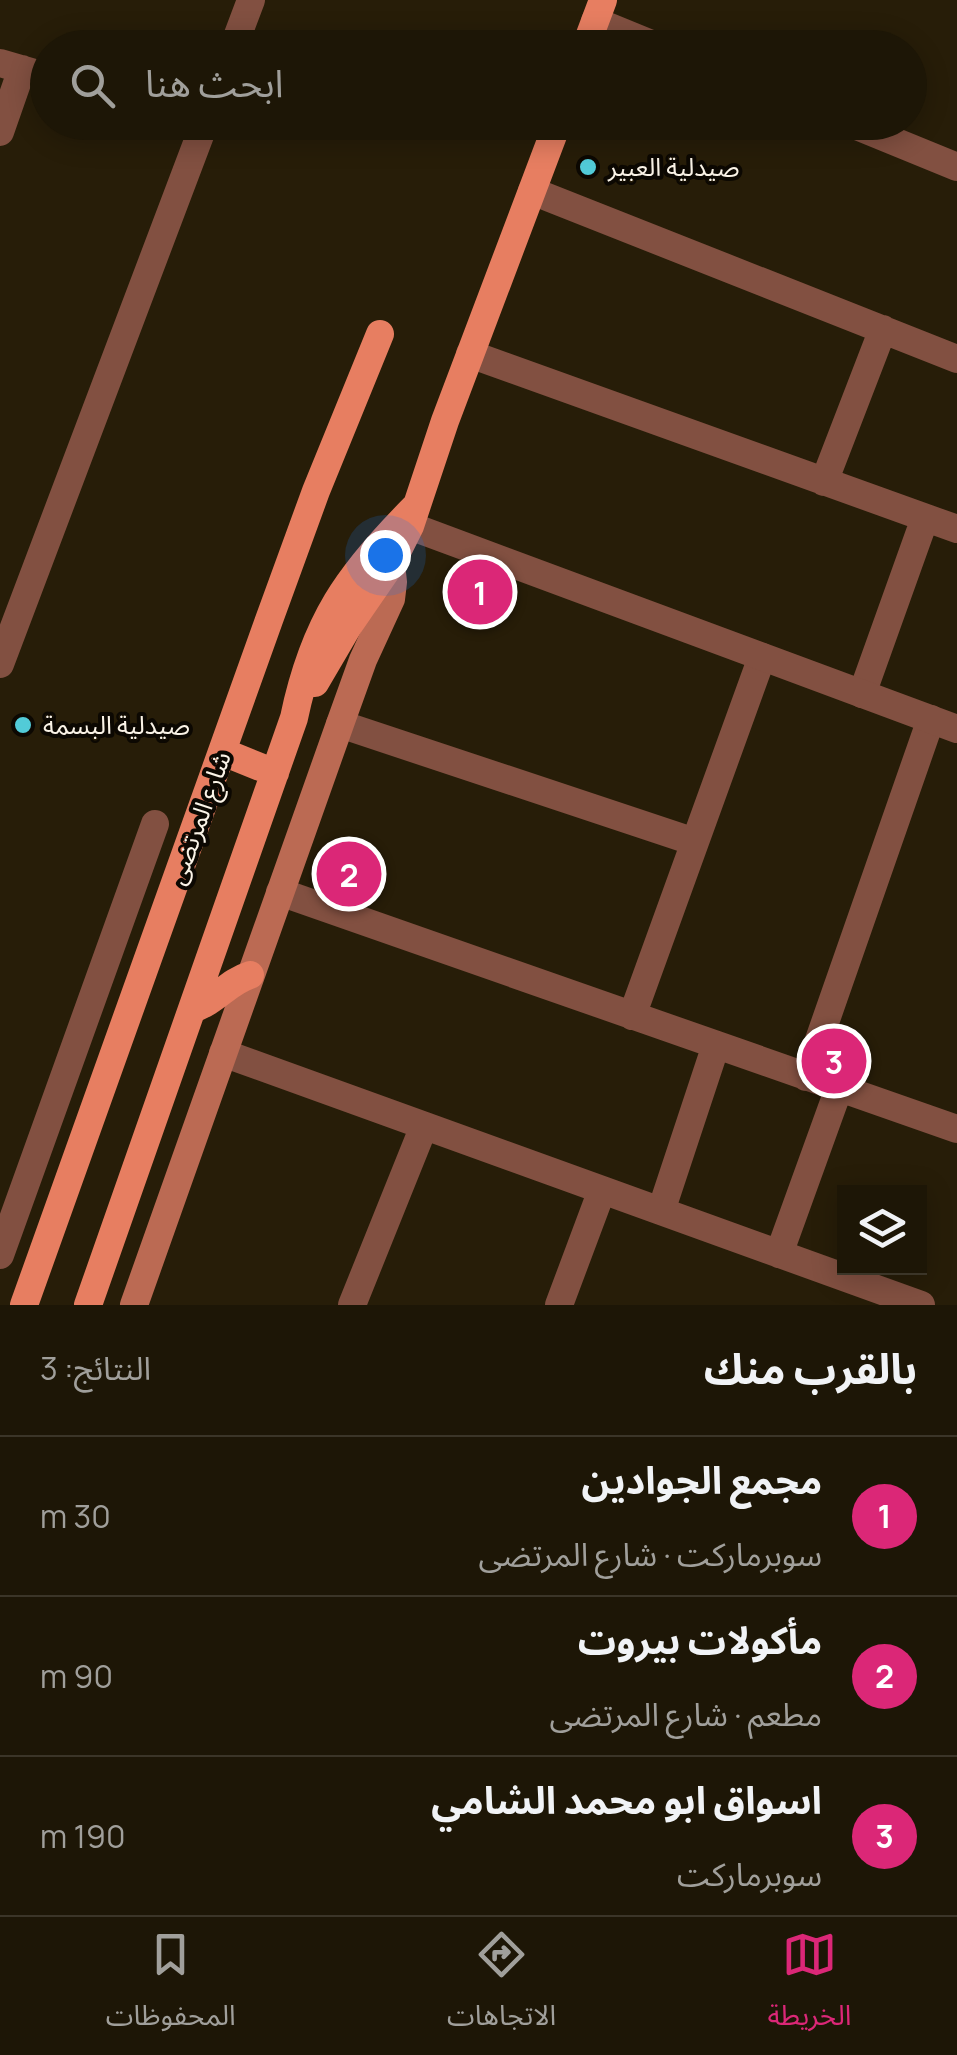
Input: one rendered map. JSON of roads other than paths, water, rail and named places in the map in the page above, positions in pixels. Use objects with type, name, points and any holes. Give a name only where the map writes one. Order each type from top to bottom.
[{"type":"main road","points":[[320,656],[348,625],[390,564],[413,516],[551,140]]},
{"type":"main road","name":"شارع المرتضى","points":[[24,1305],[316,490],[380,334]]},
{"type":"main road","points":[[88,1305],[294,718],[320,656],[328,616],[373,550],[413,516]]},
{"type":"main road","points":[[134,1305],[340,724],[390,599],[390,564]]},
{"type":"main road","points":[[223,752],[275,773]]},
{"type":"main road","points":[[192,1009],[210,1002],[237,980],[250,975]]},
{"type":"street","points":[[241,30],[252,0]]},
{"type":"street","points":[[0,132],[23,70]]},
{"type":"street","points":[[0,664],[6,630],[198,140]]},
{"type":"street","points":[[891,140],[957,167]]},
{"type":"street","points":[[532,191],[957,358]]},
{"type":"street","points":[[824,482],[883,329]]},
{"type":"street","points":[[470,354],[957,529]]},
{"type":"street","points":[[413,516],[762,657],[944,724],[806,1076]]},
{"type":"street","points":[[862,694],[925,518]]},
{"type":"street","points":[[632,1016],[762,657]]},
{"type":"street","points":[[340,724],[695,842]]},
{"type":"street","points":[[0,1255],[155,824]]},
{"type":"street","points":[[280,892],[957,1129]]},
{"type":"street","points":[[661,1211],[716,1045]]},
{"type":"street","points":[[222,1053],[920,1305]]},
{"type":"street","points":[[780,1254],[840,1088]]},
{"type":"street","points":[[352,1305],[424,1126]]},
{"type":"street","points":[[559,1305],[602,1190]]},
{"type":"place","name":"صيدلية العبير","points":[[588,167]]},
{"type":"place","name":"مجمع الجوادين","points":[[480,592]]},
{"type":"place","name":"صيدلية البسمة","points":[[23,725]]},
{"type":"place","name":"مأكولات بيروت","points":[[349,874]]},
{"type":"place","name":"اسواق ابو محمد الشامي","points":[[834,1061]]}]
